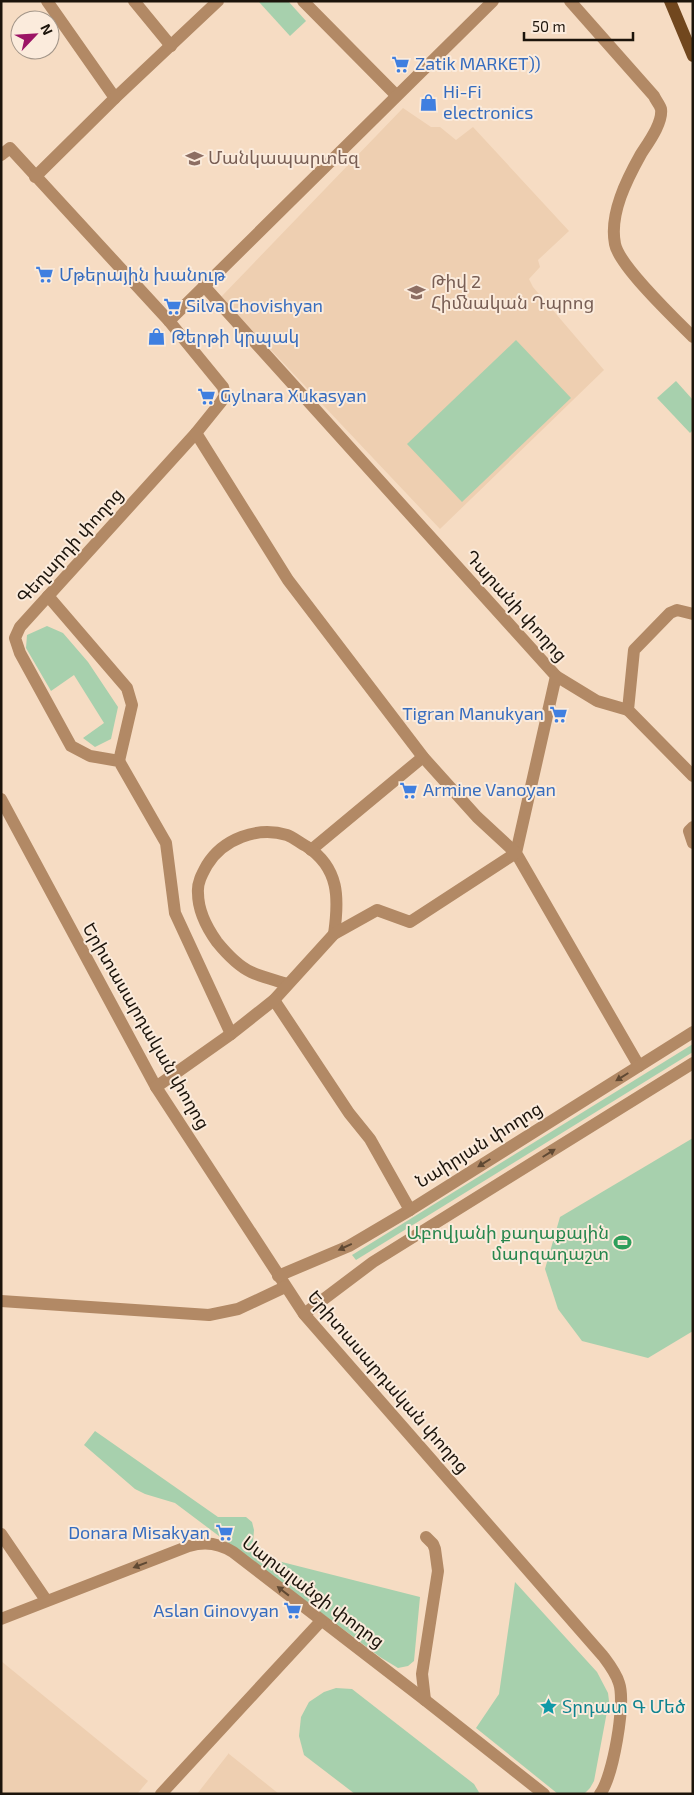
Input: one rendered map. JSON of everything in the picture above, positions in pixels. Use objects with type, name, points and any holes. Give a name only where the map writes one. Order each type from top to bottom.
[{"type":"main road","points":[[670,1],[693,56]]},
{"type":"street","points":[[47,1],[115,98]]},
{"type":"street","points":[[134,1],[171,46]]},
{"type":"street","points":[[302,1],[396,95]]},
{"type":"street","points":[[4,147],[36,177],[169,321],[493,1]]},
{"type":"street","points":[[570,1],[654,96],[661,109],[656,131],[641,155],[622,193],[615,221],[615,245],[623,263],[693,338]]},
{"type":"street","points":[[36,177],[115,98],[171,46],[212,3]]},
{"type":"street","name":"Դարանի փողոց","points":[[204,286],[556,676],[516,853]]},
{"type":"street","name":"Գեղարդի փողոց","points":[[119,760],[90,756],[71,746],[20,652],[16,638],[20,628],[196,433],[225,395],[223,387],[169,321]]},
{"type":"street","points":[[196,433],[288,580],[423,757],[477,817],[516,853],[639,1066]]},
{"type":"street","points":[[48,596],[127,688],[132,705],[119,760],[166,842],[175,913],[231,1034]]},
{"type":"street","points":[[628,710],[634,650],[670,613],[677,610],[693,614]]},
{"type":"street","points":[[556,676],[597,701],[628,710],[693,776]]},
{"type":"street","points":[[311,850],[423,757]]},
{"type":"street","name":"Երիտասարդական փողոց","points":[[1,799],[156,1087],[304,1314],[590,1641],[612,1669],[619,1682],[622,1695],[606,1782],[600,1794]]},
{"type":"street","points":[[693,828],[689,831],[693,843]]},
{"type":"street","points":[[287,984],[250,972],[226,954],[210,932],[201,913],[197,892],[201,875],[211,859],[224,846],[240,837],[257,832],[289,835],[311,850],[326,864],[335,885],[338,907],[334,934]]},
{"type":"street","points":[[156,1087],[231,1034],[274,1000],[334,934],[377,910],[410,922],[516,853]]},
{"type":"street","points":[[274,1000],[349,1113],[370,1139],[410,1210]]},
{"type":"street","name":"Նաիրյան փողոց","points":[[1,1301],[209,1315],[238,1309],[282,1281],[349,1246],[410,1210],[693,1032]]},
{"type":"street","points":[[304,1314],[373,1262],[693,1063]]},
{"type":"street","points":[[1,1534],[46,1600]]},
{"type":"street","points":[[425,1700],[422,1674],[438,1571],[435,1549],[426,1537]]},
{"type":"street","name":"Սարալանջի փողոց","points":[[1,1619],[189,1546],[204,1543],[221,1546],[233,1552],[544,1794]]},
{"type":"street","points":[[161,1794],[321,1621]]},
{"type":"shaded area","points":[[403,108],[431,127],[440,127],[456,140],[473,127],[569,231],[538,260],[540,267],[529,279],[533,287],[604,370],[440,529],[221,297]]},
{"type":"shaded area","points":[[1,1661],[148,1781],[137,1794],[1,1794]]},
{"type":"shaded area","points":[[229,1754],[279,1794],[197,1794]]},
{"type":"green space","points":[[288,1],[306,21],[290,36],[259,2]]},
{"type":"green space","points":[[516,340],[571,398],[462,502],[407,444]]},
{"type":"green space","points":[[676,381],[693,400],[693,430],[690,433],[657,398]]},
{"type":"green space","points":[[47,626],[63,633],[88,662],[118,707],[111,739],[95,747],[83,738],[104,723],[74,675],[51,691],[26,648],[27,635]]},
{"type":"green space","points":[[693,1044],[693,1052],[356,1260],[352,1255]]},
{"type":"green space","name":"Աբովյանի քաղաքային մարզադաշտ","points":[[693,1138],[693,1331],[648,1358],[582,1341],[558,1309],[545,1269],[560,1217]]},
{"type":"green space","points":[[95,1431],[218,1517],[246,1517],[252,1522],[254,1530],[253,1542],[274,1560],[420,1597],[414,1661],[408,1666],[398,1668],[380,1657],[175,1503],[135,1489],[84,1445]]},
{"type":"green space","points":[[515,1582],[597,1672],[608,1693],[609,1701],[594,1781],[584,1794],[558,1794],[476,1728],[499,1694]]},
{"type":"green space","points":[[336,1688],[352,1689],[474,1784],[480,1794],[355,1794],[304,1755],[299,1736],[301,1717],[309,1702],[324,1692]]},
{"type":"place","name":"Zatik MARKET))","points":[[401,64]]},
{"type":"place","name":"Hi-Fi electronics","points":[[429,102]]},
{"type":"place","name":"Մանկապարտեզ","points":[[194,158]]},
{"type":"place","name":"Մթերային խանութ","points":[[45,275]]},
{"type":"place","name":"Թիվ 2 Հիմնական Դպրոց","points":[[417,292]]},
{"type":"place","name":"Silva Chovishyan","points":[[172,306]]},
{"type":"place","name":"Թերթի կրպակ","points":[[157,337]]},
{"type":"place","name":"Gylnara Xukasyan","points":[[206,396]]},
{"type":"place","name":"Tigran Manukyan","points":[[558,714]]},
{"type":"place","name":"Armine Vanoyan","points":[[409,790]]},
{"type":"place","name":"Աբովյանի քաղաքային մարզադաշտ","points":[[623,1243]]},
{"type":"place","name":"Donara Misakyan","points":[[224,1533]]},
{"type":"place","name":"Aslan Ginovyan","points":[[293,1611]]},
{"type":"place","name":"Տրդատ Գ Մեծ","points":[[548,1707]]}]
